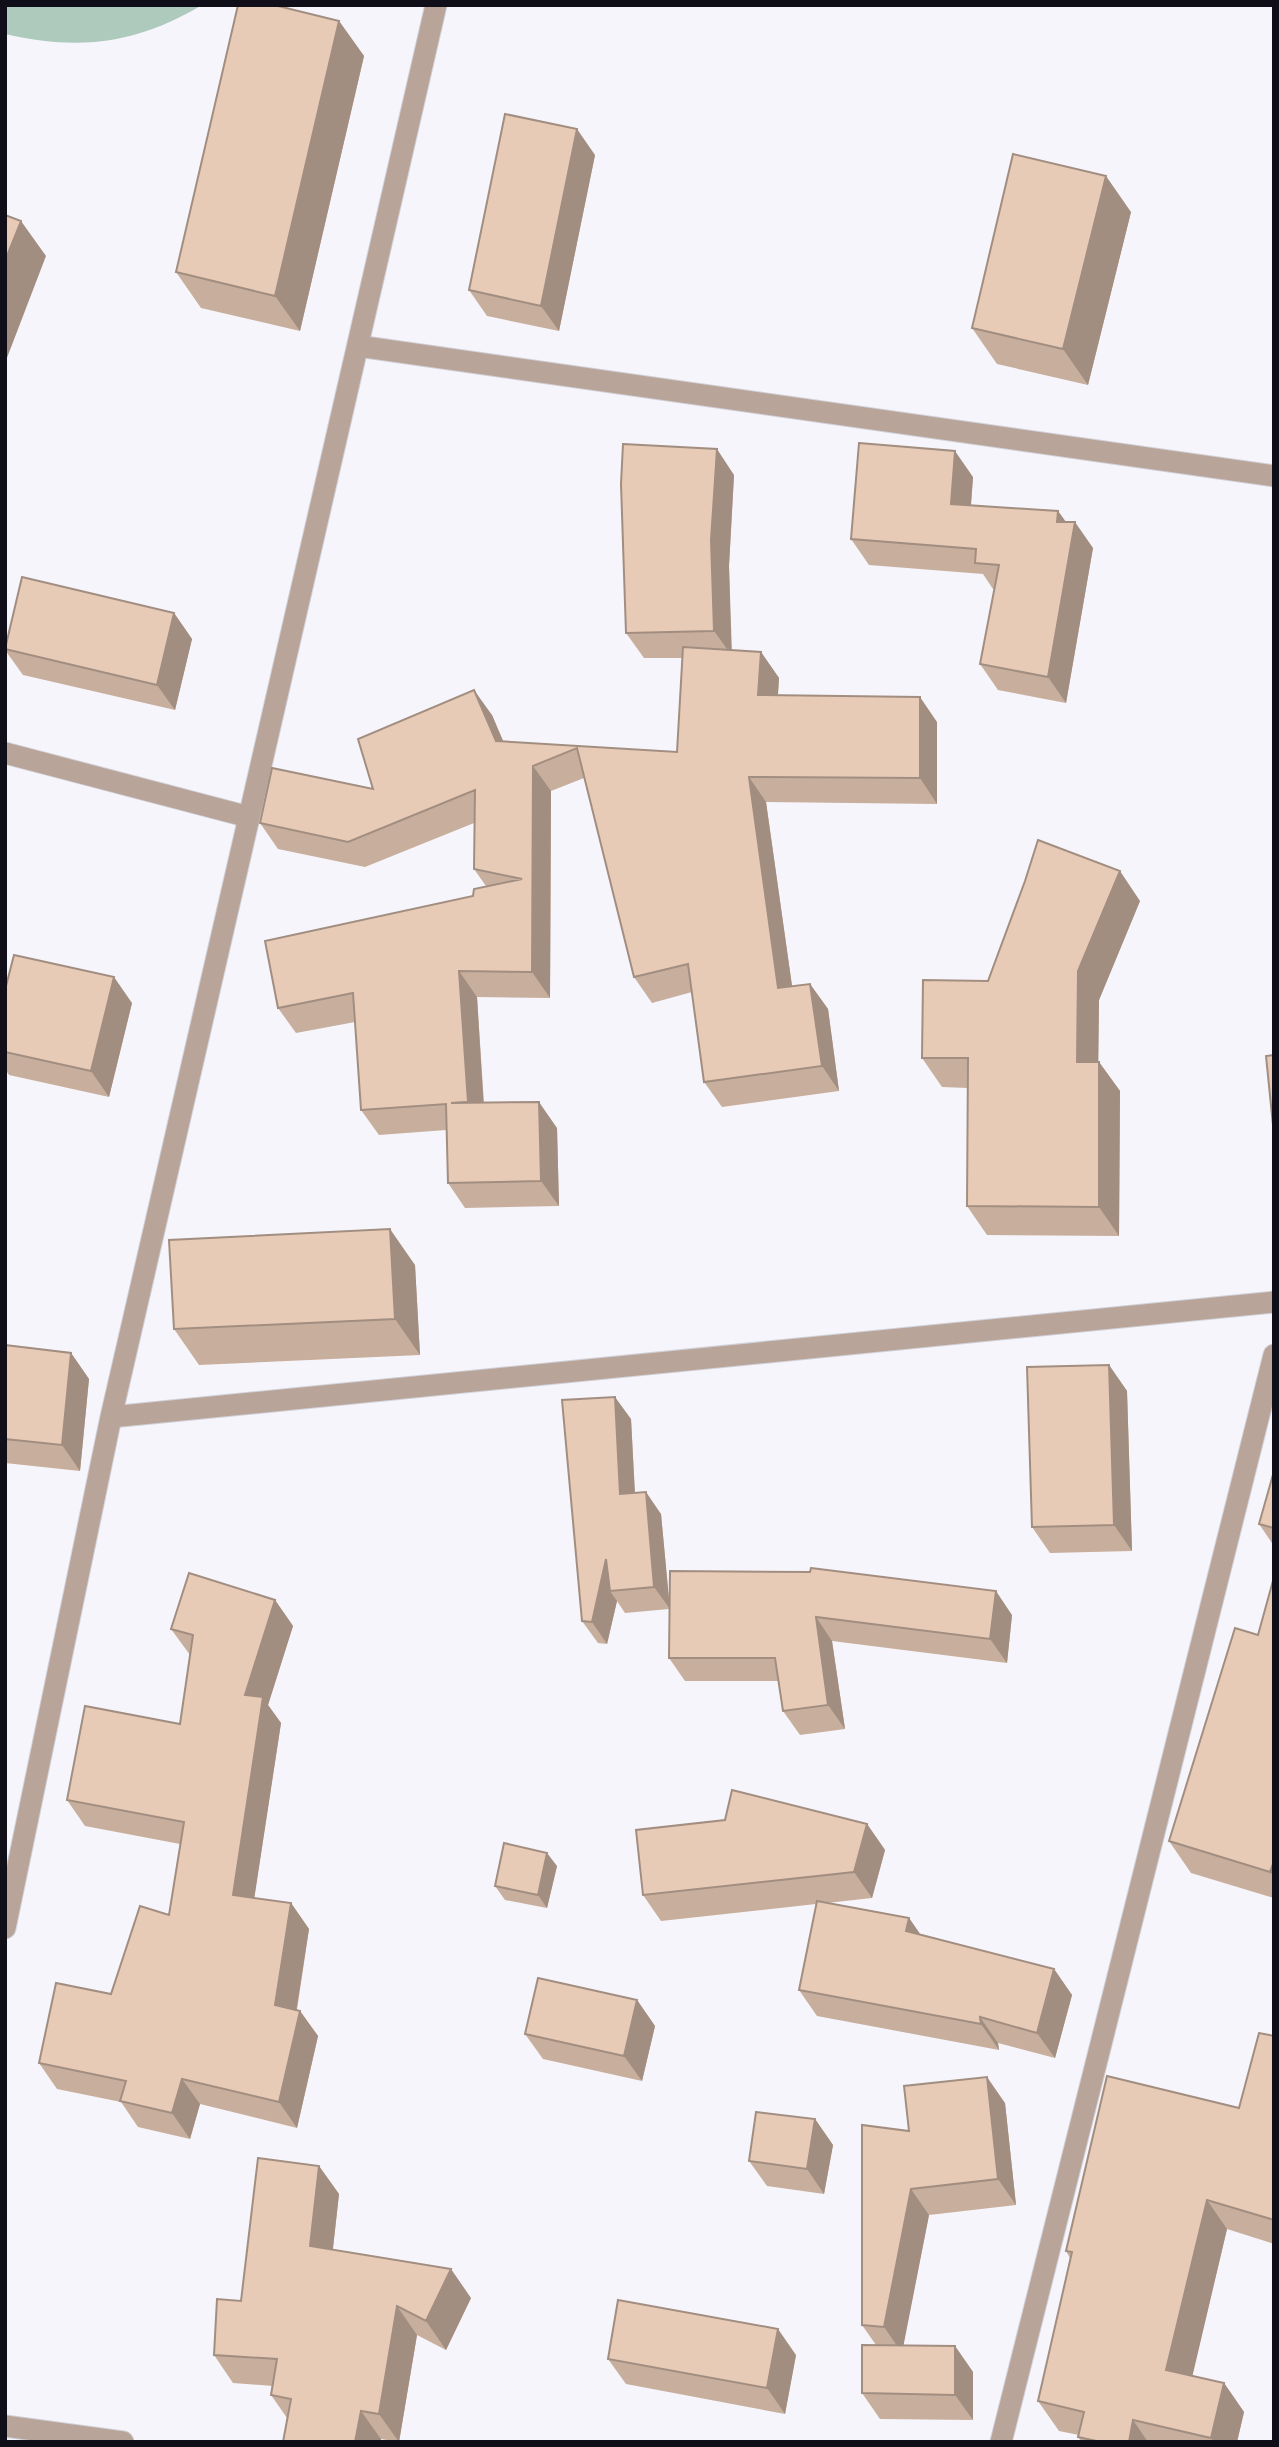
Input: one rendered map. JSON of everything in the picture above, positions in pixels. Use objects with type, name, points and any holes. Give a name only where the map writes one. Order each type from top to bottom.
[{"type":"street","points":[[5,1928],[111,1417],[436,5]]},
{"type":"street","points":[[358,346],[1274,476]]},
{"type":"street","points":[[5,753],[249,817]]},
{"type":"street","points":[[111,1417],[1274,1302]]},
{"type":"street","points":[[1001,2442],[1274,1355]]},
{"type":"street","points":[[5,2426],[123,2442]]},
{"type":"green space","points":[[5,5],[202,5],[178,18],[131,36],[83,43],[5,34]]},
{"type":"building","points":[[238,5],[274,5],[339,21],[275,296],[176,272]]},
{"type":"building","points":[[505,114],[577,129],[541,306],[469,290]]},
{"type":"building","points":[[1013,154],[1106,176],[1063,349],[972,328]]},
{"type":"building","points":[[5,215],[21,221],[5,261]]},
{"type":"building","points":[[859,443],[955,451],[951,504],[1058,511],[1057,522],[1075,522],[1048,677],[980,664],[999,565],[975,563],[976,549],[851,539]]},
{"type":"building","points":[[623,444],[717,449],[711,540],[714,631],[626,633],[621,484]]},
{"type":"building","points":[[22,577],[174,613],[157,685],[5,649]]},
{"type":"building","points":[[683,647],[761,652],[758,695],[920,697],[920,778],[749,777],[778,988],[810,984],[822,1066],[704,1082],[688,964],[634,977],[577,748],[533,766],[532,972],[459,971],[468,1102],[451,1103],[539,1102],[541,1181],[448,1183],[446,1104],[361,1110],[353,993],[278,1008],[265,941],[473,896],[474,889],[522,879],[474,869],[475,790],[348,842],[260,823],[272,768],[373,789],[358,739],[474,690],[496,741],[677,752]]},
{"type":"building","points":[[1038,840],[1120,871],[1078,971],[1077,1062],[1099,1062],[1099,1207],[967,1206],[968,1058],[922,1058],[923,980],[988,981]]},
{"type":"building","points":[[14,955],[114,977],[91,1071],[5,1052],[5,990]]},
{"type":"building","points":[[1274,1055],[1274,1135],[1266,1056]]},
{"type":"building","points":[[390,1229],[395,1319],[174,1329],[169,1240]]},
{"type":"building","points":[[5,1345],[71,1353],[62,1445],[5,1439]]},
{"type":"building","points":[[1109,1365],[1114,1525],[1032,1527],[1027,1367]]},
{"type":"building","points":[[615,1397],[620,1494],[646,1492],[654,1587],[610,1591],[606,1559],[592,1622],[582,1621],[562,1400]]},
{"type":"building","points":[[1274,1471],[1274,1528],[1259,1524]]},
{"type":"building","points":[[811,1568],[996,1591],[990,1639],[816,1617],[828,1705],[783,1711],[775,1658],[669,1658],[670,1571],[810,1572]]},
{"type":"building","points":[[189,1573],[275,1600],[245,1695],[263,1697],[233,1895],[291,1903],[275,2005],[300,2011],[279,2102],[182,2079],[172,2113],[120,2101],[126,2081],[39,2063],[56,1983],[111,1994],[140,1906],[169,1915],[184,1822],[67,1800],[85,1706],[180,1724],[193,1635],[171,1629]]},
{"type":"building","points":[[1274,1577],[1274,1861],[1270,1872],[1169,1841],[1235,1628],[1258,1635]]},
{"type":"building","points":[[732,1790],[867,1824],[854,1872],[643,1895],[636,1830],[725,1820]]},
{"type":"building","points":[[504,1843],[547,1853],[538,1895],[495,1886]]},
{"type":"building","points":[[817,1901],[909,1918],[906,1931],[1054,1969],[1037,2033],[980,2017],[981,2024],[799,1990]]},
{"type":"building","points":[[538,1978],[637,2000],[624,2056],[525,2034]]},
{"type":"building","points":[[1259,2033],[1274,2036],[1274,2220],[1207,2200],[1166,2370],[1224,2383],[1211,2438],[1133,2420],[1129,2442],[1101,2442],[1078,2437],[1084,2412],[1038,2401],[1072,2252],[1066,2251],[1107,2076],[1239,2108]]},
{"type":"building","points":[[987,2077],[998,2179],[911,2189],[884,2327],[862,2325],[862,2125],[909,2131],[904,2086]]},
{"type":"building","points":[[756,2112],[815,2119],[807,2169],[749,2161]]},
{"type":"building","points":[[258,2158],[319,2166],[310,2246],[451,2269],[426,2321],[397,2306],[379,2414],[361,2411],[355,2442],[283,2442],[291,2399],[271,2395],[277,2359],[214,2355],[217,2299],[241,2301]]},
{"type":"building","points":[[618,2300],[778,2329],[767,2388],[608,2359]]},
{"type":"building","points":[[862,2345],[955,2346],[955,2395],[862,2393]]}]
